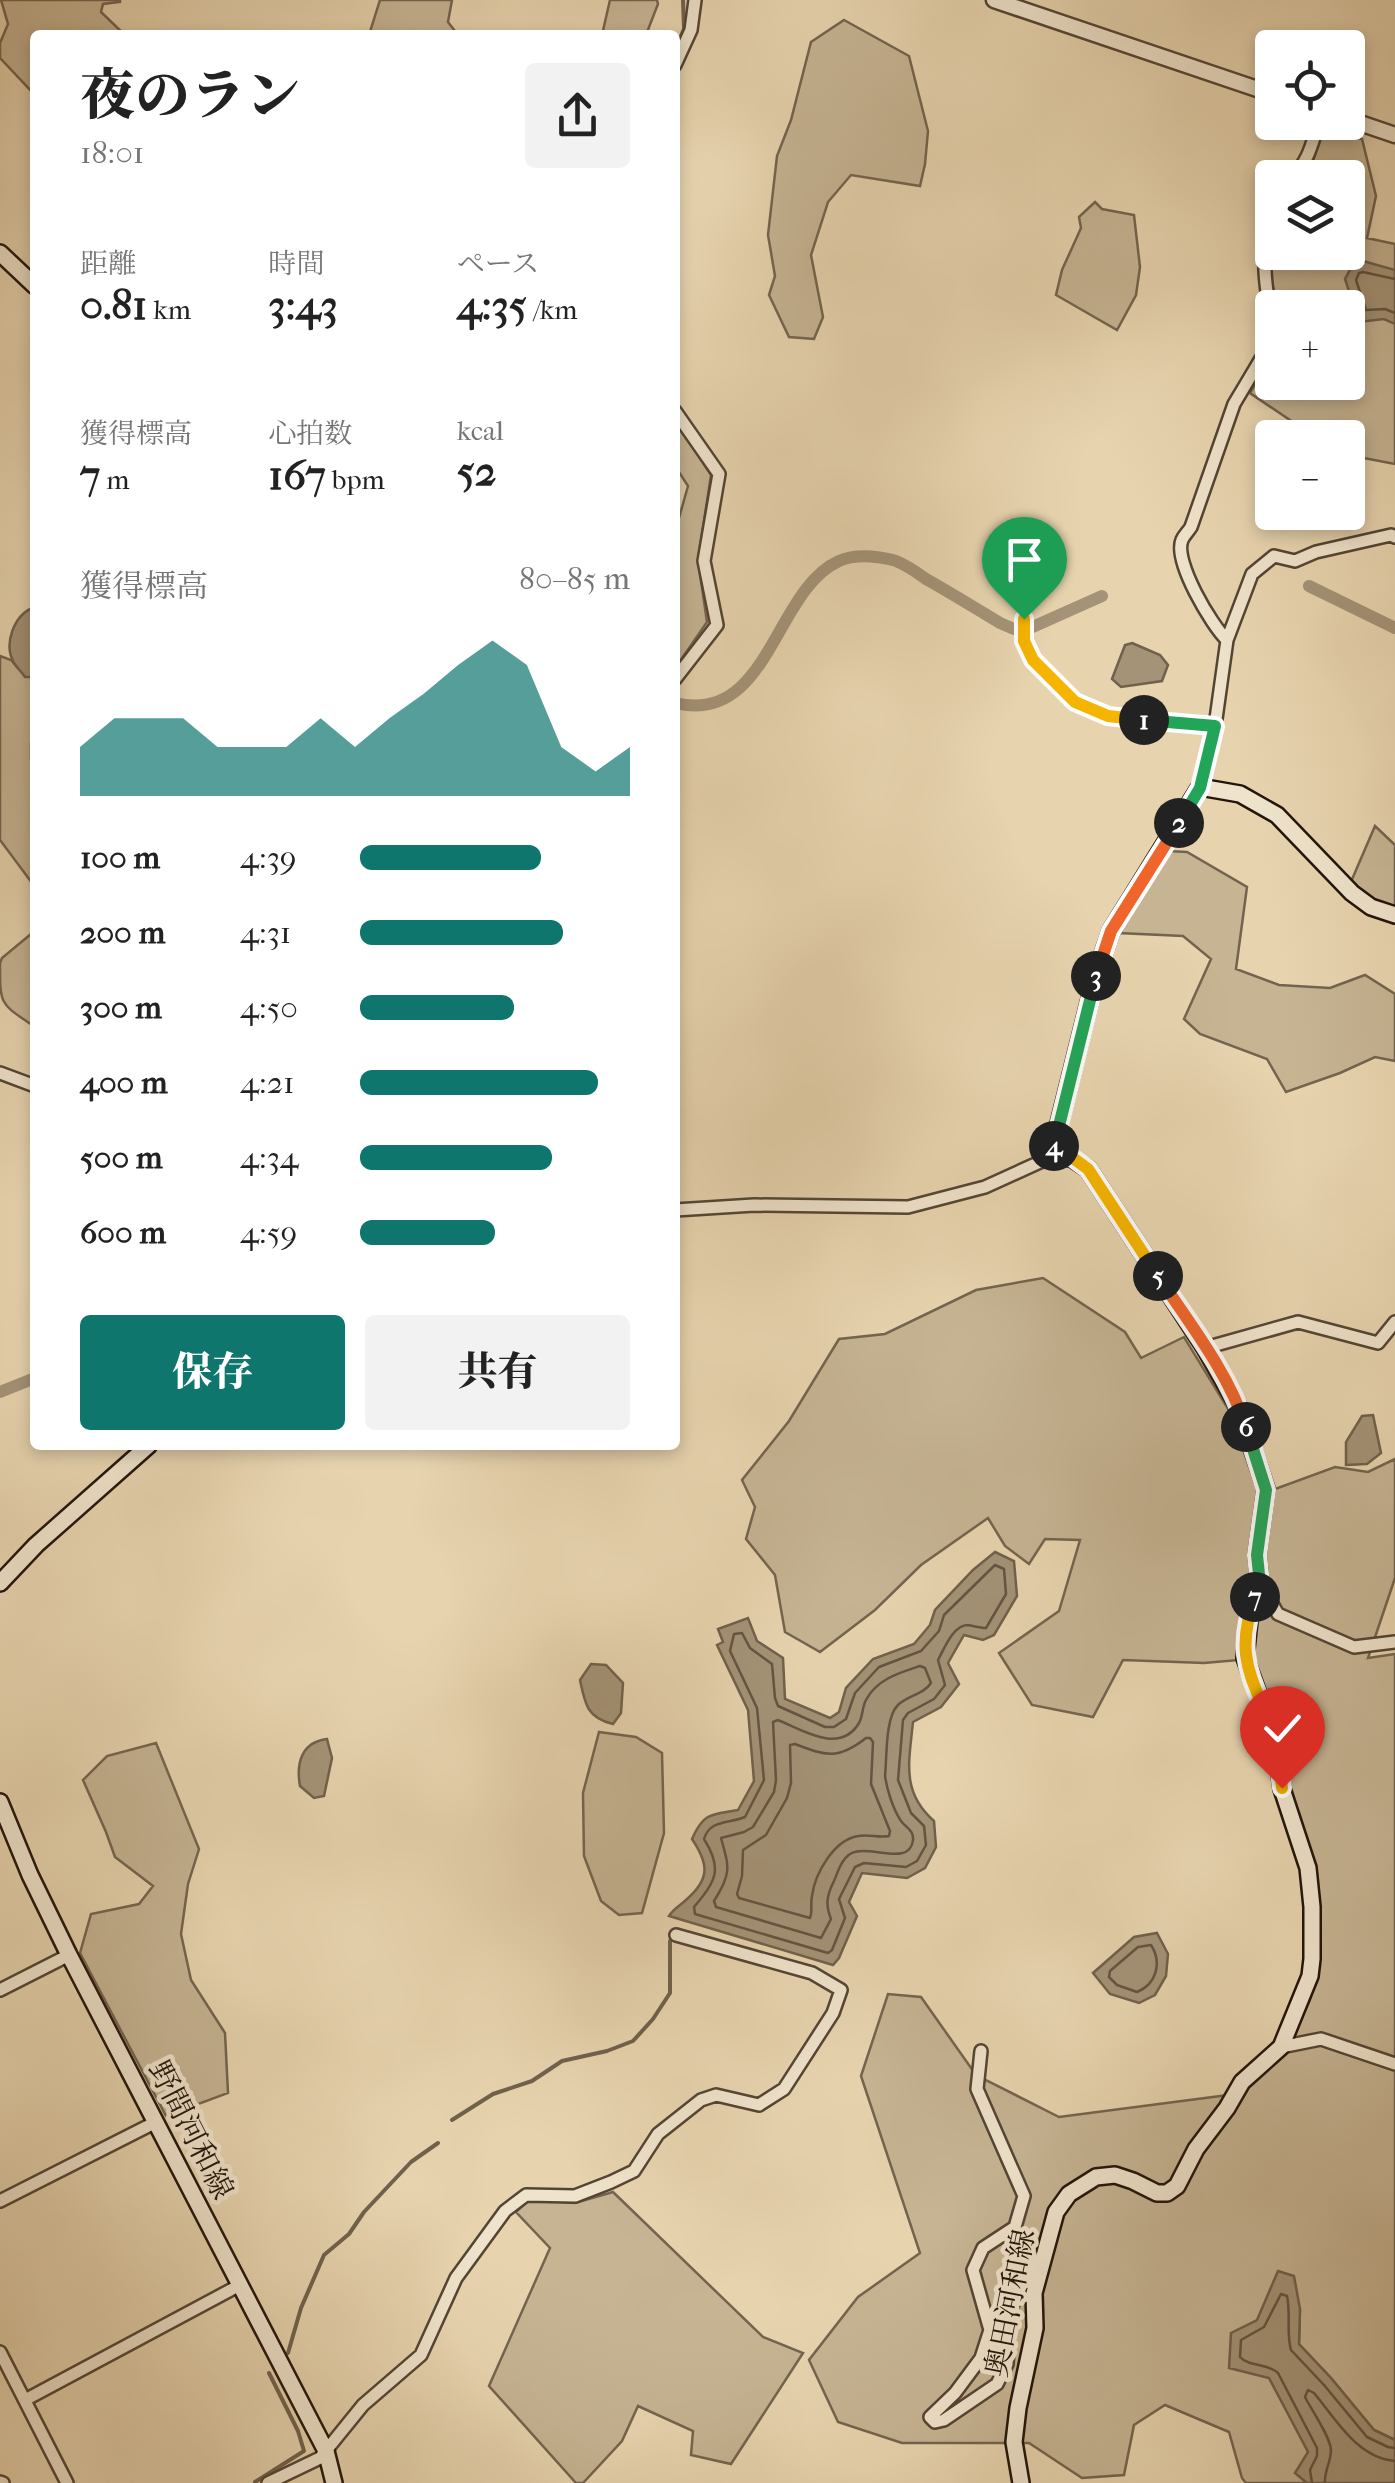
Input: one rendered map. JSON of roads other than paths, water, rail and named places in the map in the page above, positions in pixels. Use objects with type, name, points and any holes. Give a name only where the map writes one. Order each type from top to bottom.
[{"type":"main road","points":[[0,253],[30,281]]},
{"type":"main road","points":[[1052,1152],[1096,975],[1111,931],[1200,788],[1240,794],[1277,815],[1352,893],[1371,907],[1395,914]]},
{"type":"main road","name":"奥田河和線","points":[[1021,2483],[1014,2442],[1016,2425],[1036,2328],[1034,2293],[1056,2212],[1069,2194],[1096,2177],[1115,2175],[1157,2193],[1168,2193],[1178,2186],[1196,2149],[1242,2082],[1281,2047],[1310,1976],[1312,1907],[1308,1868],[1282,1788],[1276,1743],[1245,1658],[1250,1612],[1260,1584],[1257,1555],[1266,1490],[1240,1408],[1206,1348],[1088,1169],[1073,1158],[1052,1152]]},
{"type":"main road","points":[[0,1583],[36,1545],[143,1450]]},
{"type":"main road","name":"野間河和線","points":[[0,1802],[69,1955],[326,2451],[334,2483]]},
{"type":"street","points":[[680,54],[691,30],[694,0]]},
{"type":"street","points":[[994,0],[1255,88]]},
{"type":"street","points":[[1365,125],[1395,135]]},
{"type":"street","points":[[1227,640],[1198,600],[1180,550],[1234,404],[1255,368]]},
{"type":"street","points":[[680,417],[719,474],[704,561],[717,625],[680,673]]},
{"type":"street","points":[[1200,788],[1215,726],[1227,640],[1252,574],[1274,556],[1295,560],[1316,552],[1395,537]]},
{"type":"street","points":[[1024,619],[1024,641],[1033,660],[1075,702],[1108,716],[1215,726]]},
{"type":"street","points":[[0,1073],[30,1084]]},
{"type":"street","points":[[680,1210],[754,1205],[908,1208],[984,1187],[1040,1162],[1052,1152]]},
{"type":"street","points":[[1206,1348],[1298,1322],[1378,1343],[1395,1322]]},
{"type":"street","points":[[1260,1584],[1278,1614],[1308,1628],[1354,1647],[1395,1642]]},
{"type":"street","points":[[268,2483],[320,2458],[363,2404],[420,2355],[456,2278],[505,2211],[526,2195],[575,2196],[634,2171],[658,2134],[701,2100],[716,2095],[759,2104],[784,2089],[833,2013],[841,1990],[812,1974],[676,1935]]},
{"type":"street","points":[[0,1990],[69,1955]]},
{"type":"street","points":[[1281,2047],[1320,2039],[1395,2064]]},
{"type":"street","points":[[981,2051],[977,2089],[1024,2196],[1015,2227],[982,2248],[973,2270],[990,2330],[981,2358],[955,2393],[930,2417],[935,2422],[997,2384],[1007,2364],[1011,2308],[1032,2264],[1045,2257]]},
{"type":"street","points":[[0,2201],[156,2122]]},
{"type":"street","points":[[25,2400],[240,2285]]},
{"type":"street","points":[[0,2352],[67,2483]]},
{"type":"water","points":[[1365,262],[1395,270],[1395,324],[1384,319],[1365,321],[1365,290],[1349,290],[1345,279],[1350,270],[1365,270]]},
{"type":"water","points":[[28,611],[30,677],[25,677],[14,663],[10,639],[16,623]]},
{"type":"water","points":[[1132,643],[1160,655],[1168,665],[1162,681],[1121,687],[1112,679],[1125,645]]},
{"type":"water","points":[[1373,1415],[1381,1453],[1367,1464],[1346,1465],[1346,1442],[1362,1416]]},
{"type":"water","points":[[995,1552],[1014,1561],[1017,1596],[994,1635],[983,1640],[964,1635],[948,1663],[959,1684],[941,1707],[913,1722],[909,1763],[912,1787],[923,1810],[934,1821],[936,1847],[925,1868],[907,1878],[862,1873],[849,1902],[857,1916],[833,1965],[669,1916],[695,1891],[703,1877],[704,1863],[692,1839],[696,1830],[709,1816],[738,1810],[754,1781],[748,1710],[717,1645],[723,1642],[718,1629],[748,1618],[757,1641],[783,1658],[785,1699],[830,1718],[839,1712],[846,1688],[873,1659],[914,1644],[930,1625],[935,1610]]},
{"type":"water","points":[[591,1664],[606,1665],[623,1683],[621,1713],[613,1724],[592,1714],[586,1703],[580,1680]]},
{"type":"water","points":[[327,1739],[332,1758],[324,1796],[314,1798],[300,1786],[300,1762],[306,1749]]},
{"type":"water","points":[[1157,1933],[1168,1954],[1166,1976],[1155,1995],[1139,2003],[1110,1994],[1093,1973],[1134,1937]]},
{"type":"water","points":[[1278,2271],[1294,2276],[1300,2309],[1299,2344],[1374,2430],[1395,2440],[1395,2483],[1307,2483],[1295,2473],[1308,2452],[1269,2378],[1229,2368],[1231,2333],[1257,2320]]},
{"type":"waterway","points":[[680,38],[684,29],[683,0]]},
{"type":"waterway","points":[[680,703],[706,705],[731,695],[751,676],[817,576],[845,559],[873,557],[897,561],[1014,629],[1028,629],[1102,596]]},
{"type":"waterway","points":[[1309,586],[1395,628]]},
{"type":"waterway","points":[[0,1392],[30,1380]]},
{"type":"waterway","points":[[452,2120],[493,2094],[532,2081],[562,2061],[633,2041],[670,1993],[670,1941]]},
{"type":"waterway","points":[[288,2353],[301,2308],[324,2255],[349,2234],[411,2162],[438,2143]]},
{"type":"waterway","points":[[255,2482],[304,2451],[269,2373]]}]
